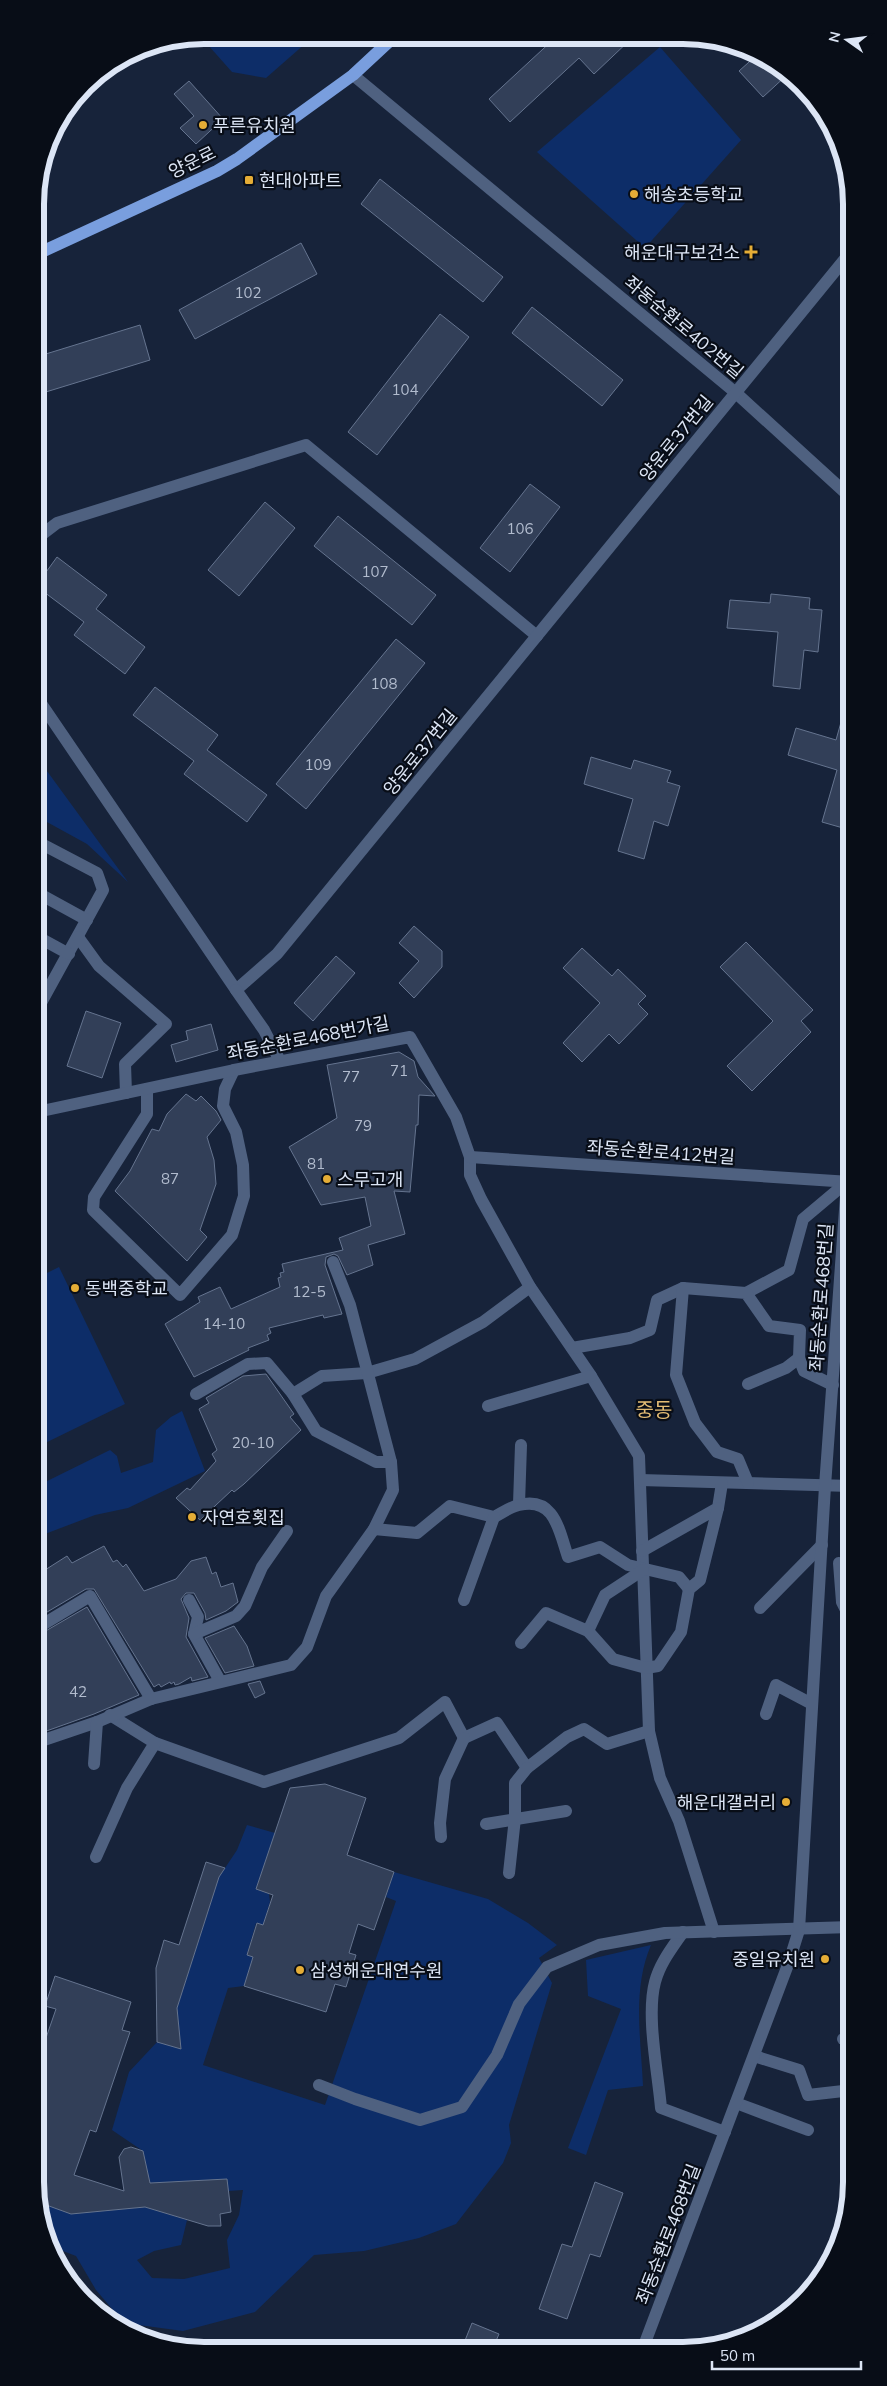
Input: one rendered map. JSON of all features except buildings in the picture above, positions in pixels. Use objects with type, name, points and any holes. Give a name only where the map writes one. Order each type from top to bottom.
[{"type":"main road","name":"양운로","points":[[44,250],[217,171],[237,159],[353,75],[386,44]]},
{"type":"street","name":"좌동순환로402번길","points":[[353,75],[736,393],[843,491]]},
{"type":"street","name":"양운로37번길","points":[[236,990],[277,954],[843,261]]},
{"type":"street","points":[[44,533],[57,523],[306,445],[537,636]]},
{"type":"street","points":[[44,717],[264,1030],[280,1061]]},
{"type":"street","points":[[44,845],[97,873],[103,890],[44,998]]},
{"type":"street","points":[[44,896],[88,920]]},
{"type":"street","points":[[78,937],[99,966],[166,1024],[125,1064],[126,1093]]},
{"type":"street","points":[[44,940],[69,954]]},
{"type":"street","name":"좌동순환로468번가길","points":[[44,1111],[234,1070],[410,1037],[456,1117],[470,1157],[470,1175],[481,1199],[530,1287],[591,1376],[639,1456],[649,1731],[660,1778],[679,1821],[714,1932]]},
{"type":"street","points":[[146,1088],[147,1114],[94,1196],[93,1210],[180,1295],[232,1235],[244,1196],[243,1165],[236,1132],[223,1106],[225,1089],[234,1070]]},
{"type":"street","name":"좌동순환로412번길","points":[[470,1157],[843,1182]]},
{"type":"street","points":[[572,1348],[630,1338],[650,1330],[657,1300],[683,1288],[746,1293],[788,1270],[803,1219],[843,1186]]},
{"type":"street","name":"좌동순환로468번길","points":[[645,2342],[754,2056],[799,1930],[825,1486],[843,1245]]},
{"type":"street","points":[[44,1740],[97,1722],[150,1699],[291,1665],[307,1647],[326,1596],[374,1529],[393,1490],[391,1462],[350,1305],[333,1262]]},
{"type":"street","points":[[293,1394],[322,1376],[367,1373],[414,1359],[483,1322],[530,1287]]},
{"type":"street","points":[[683,1288],[676,1375],[695,1423],[717,1452],[738,1459],[748,1483]]},
{"type":"street","name":"좌동순환로468번길","points":[[746,1293],[769,1326],[800,1330],[799,1358],[804,1371],[833,1385]]},
{"type":"street","name":"좌동순환로468번길","points":[[748,1384],[786,1368],[799,1358]]},
{"type":"street","points":[[196,1394],[248,1364],[267,1363],[293,1394],[316,1431],[376,1462],[391,1462]]},
{"type":"street","points":[[488,1406],[591,1376]]},
{"type":"street","points":[[519,1504],[521,1445]]},
{"type":"street","points":[[640,1480],[843,1486]]},
{"type":"street","points":[[521,1643],[546,1613],[588,1631],[613,1659],[646,1668],[658,1666],[681,1632],[689,1589],[700,1580],[718,1508],[722,1483]]},
{"type":"street","points":[[374,1529],[417,1533],[450,1506],[494,1517],[519,1504],[541,1505],[554,1516],[568,1557],[600,1547],[628,1565],[679,1577],[689,1589]]},
{"type":"street","points":[[642,1551],[718,1508]]},
{"type":"street","points":[[464,1600],[494,1517]]},
{"type":"street","points":[[194,1634],[236,1616],[245,1606],[262,1567],[287,1531]]},
{"type":"street","points":[[760,1608],[822,1545]]},
{"type":"street","points":[[821,1562],[843,1563]]},
{"type":"street","points":[[588,1631],[605,1595],[643,1570]]},
{"type":"street","points":[[843,1589],[843,1604]]},
{"type":"street","points":[[44,1624],[90,1596],[150,1699]]},
{"type":"street","points":[[189,1600],[198,1617],[194,1634],[220,1681]]},
{"type":"street","points":[[766,1714],[776,1685],[812,1704]]},
{"type":"street","points":[[110,1715],[155,1743],[264,1782],[398,1738],[445,1702],[464,1738]]},
{"type":"street","points":[[94,1764],[97,1722]]},
{"type":"street","points":[[441,1837],[440,1823],[445,1779],[464,1738],[497,1723],[527,1768]]},
{"type":"street","points":[[508,1873],[515,1818],[515,1783],[527,1768],[567,1737],[584,1730],[607,1744],[649,1731]]},
{"type":"street","points":[[96,1856],[127,1788],[155,1743]]},
{"type":"street","points":[[486,1824],[566,1811]]},
{"type":"street","points":[[319,2085],[420,2120],[462,2107],[497,2056],[519,2004],[547,1967],[599,1945],[665,1933],[843,1927]]},
{"type":"street","points":[[683,1932],[666,1955],[655,1982],[652,2008],[661,2108],[725,2132]]},
{"type":"street","points":[[754,2056],[799,2070],[808,2095],[843,2091]]},
{"type":"street","points":[[736,2103],[808,2130]]},
{"type":"shaded area","points":[[207,44],[305,44],[266,78],[232,72]]},
{"type":"shaded area","points":[[660,47],[741,140],[645,248],[537,152]]},
{"type":"shaded area","points":[[44,767],[128,882],[87,844],[44,820]]},
{"type":"shaded area","points":[[59,1267],[125,1404],[44,1444],[44,1274]]},
{"type":"shaded area","points":[[182,1411],[205,1471],[128,1508],[95,1515],[44,1534],[44,1483],[110,1450],[117,1456],[121,1473],[153,1462],[156,1430],[171,1417]]},
{"type":"shaded area","points":[[247,1825],[275,1833],[256,1889],[269,1894],[270,1902],[263,1925],[256,1923],[247,1954],[253,1957],[244,1986],[228,1988],[203,2065],[325,2105],[396,1901],[386,1897],[394,1872],[488,1899],[528,1923],[557,1945],[539,1958],[552,1983],[509,2125],[511,2143],[503,2163],[456,2224],[419,2238],[364,2251],[314,2255],[255,2312],[183,2331],[129,2324],[120,2318],[96,2290],[76,2256],[59,2249],[52,2234],[46,2205],[71,2214],[145,2207],[187,2220],[181,2245],[154,2251],[137,2260],[152,2278],[184,2279],[230,2268],[227,2240],[239,2215],[243,2190],[228,2191],[227,2179],[150,2183],[143,2151],[112,2130],[129,2072],[157,2042],[181,2048],[177,2008],[219,1877],[237,1850]]},
{"type":"shaded area","points":[[651,1945],[641,1979],[639,2015],[643,2086],[608,2090],[586,2155],[568,2148],[621,2009],[588,1996],[586,1960]]},
{"type":"place","name":"푸른유치원","points":[[203,125]]},
{"type":"place","name":"현대아파트","points":[[249,180]]},
{"type":"place","name":"해송초등학교","points":[[634,194]]},
{"type":"place","name":"해운대구보건소","points":[[751,252]]},
{"type":"place","name":"스무고개","points":[[327,1179]]},
{"type":"place","name":"동백중학교","points":[[75,1288]]},
{"type":"place","name":"자연호횟집","points":[[192,1517]]},
{"type":"place","name":"해운대갤러리","points":[[786,1802]]},
{"type":"place","name":"중일유치원","points":[[825,1959]]},
{"type":"place","name":"삼성해운대연수원","points":[[300,1970]]},
{"type":"district","name":"중동","points":[[654,1409]]}]
